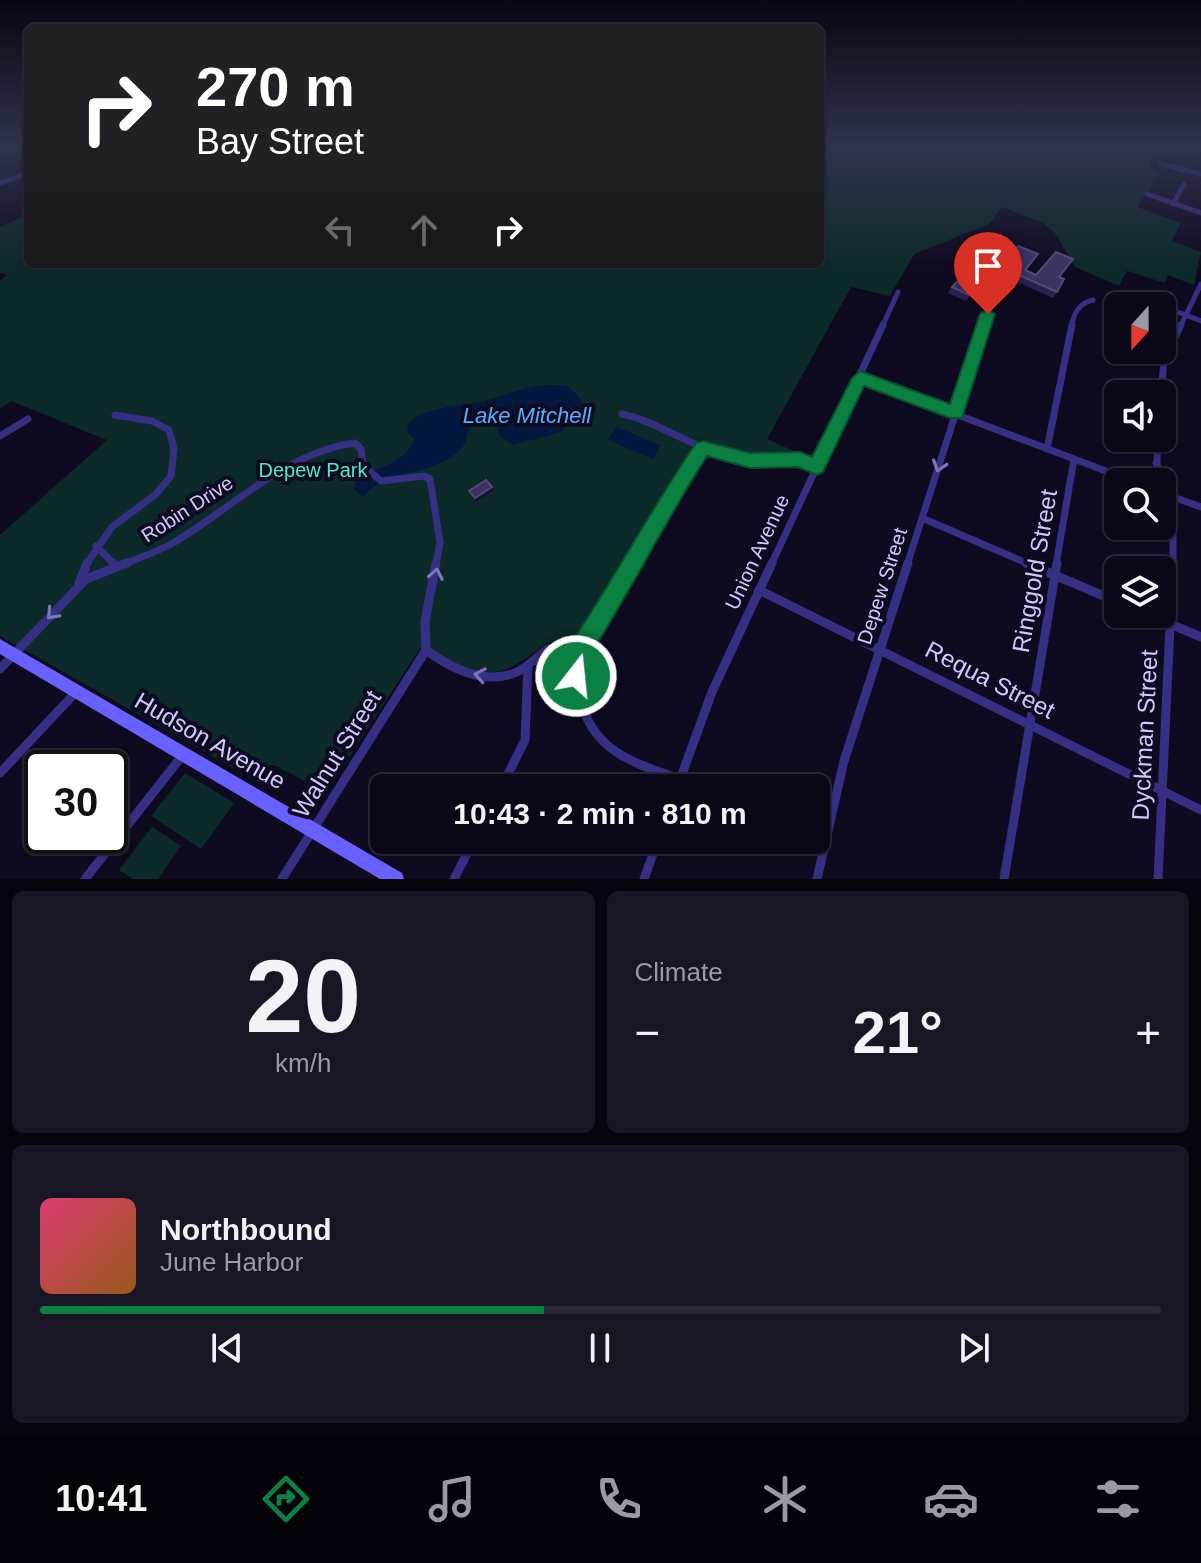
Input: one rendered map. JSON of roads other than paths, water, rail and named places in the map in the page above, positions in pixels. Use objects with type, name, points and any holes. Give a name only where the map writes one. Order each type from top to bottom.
[{"type":"street","points":[[1173,204],[1182,188]]},
{"type":"street","points":[[1147,194],[1201,213]]},
{"type":"street","points":[[1162,380],[1164,360],[1201,284]]},
{"type":"street","name":"Union Avenue","points":[[682,774],[712,692],[898,292]]},
{"type":"street","points":[[1047,449],[1074,314],[1084,302],[1093,300]]},
{"type":"street","name":"Depew Street","points":[[817,879],[844,761],[990,306]]},
{"type":"street","points":[[1176,311],[1201,321]]},
{"type":"street","points":[[860,378],[1104,470]]},
{"type":"street","points":[[622,414],[668,427],[703,448],[750,460],[800,459],[817,467]]},
{"type":"street","points":[[79,585],[96,546],[121,519],[167,486],[175,468],[169,430],[152,421],[115,415]]},
{"type":"street","points":[[0,436],[28,419]]},
{"type":"street","name":"Robin Drive","points":[[0,669],[79,585],[115,565],[145,557],[170,545],[281,470],[316,452],[355,443],[360,446],[367,471],[381,481],[424,476],[430,479],[433,486],[440,542],[425,622],[426,650]]},
{"type":"street","points":[[572,662],[610,605],[660,512],[703,448]]},
{"type":"street","points":[[1156,468],[1157,452]]},
{"type":"street","name":"Ringgold Street","points":[[1004,879],[1074,459]]},
{"type":"street","points":[[1156,463],[1158,468]]},
{"type":"street","points":[[1176,498],[1201,507]]},
{"type":"street","points":[[922,518],[1104,596]]},
{"type":"street","points":[[96,546],[115,565]]},
{"type":"street","name":"Requa Street","points":[[759,590],[881,648],[1201,810]]},
{"type":"street","points":[[1176,626],[1201,637]]},
{"type":"street","name":"Dyckman Street","points":[[1158,879],[1171,628]]},
{"type":"street","name":"Hudson Avenue","points":[[0,646],[182,756],[396,879]]},
{"type":"street","points":[[426,650],[452,667],[482,677],[504,676],[528,665],[548,649],[565,652],[572,662],[590,731],[600,744],[615,755],[656,774]]},
{"type":"street","name":"Walnut Street","points":[[282,879],[426,650]]},
{"type":"street","points":[[508,774],[527,732],[528,665]]},
{"type":"street","points":[[0,773],[78,691]]},
{"type":"street","points":[[85,879],[182,756]]},
{"type":"street","points":[[454,879],[467,854]]},
{"type":"street","points":[[644,879],[653,854]]},
{"type":"water","name":"Lake Mitchell","points":[[535,387],[569,387],[580,398],[582,409],[561,432],[513,445],[499,435],[497,422],[472,425],[461,449],[446,461],[385,480],[363,497],[354,489],[357,474],[383,467],[410,448],[415,440],[407,432],[408,424],[415,418],[444,408]]},
{"type":"water","points":[[616,427],[661,445],[653,459],[608,440]]},
{"type":"park label","name":"Depew Park","points":[[313,470]]}]
